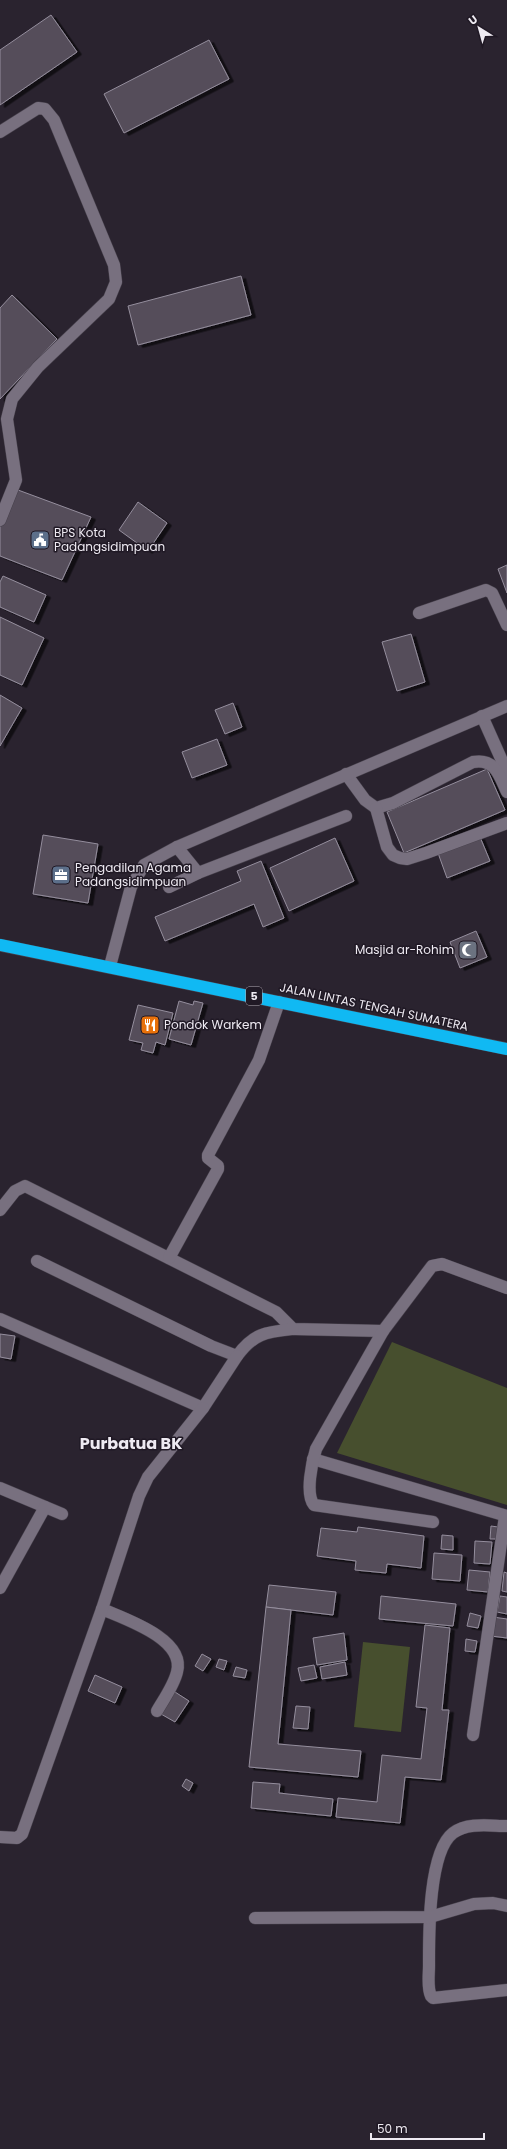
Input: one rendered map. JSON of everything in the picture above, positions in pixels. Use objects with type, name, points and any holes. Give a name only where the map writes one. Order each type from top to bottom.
[{"type":"highway","name":"JALAN LINTAS TENGAH SUMATERA","points":[[0,945],[110,966],[507,1049]]},
{"type":"street","points":[[0,132],[38,108],[45,109],[57,127],[114,264],[116,282],[109,299],[38,367],[12,398],[6,419],[16,480],[0,520]]},
{"type":"street","points":[[419,613],[486,590],[492,593],[507,625]]},
{"type":"street","points":[[110,966],[131,887],[144,865],[177,847],[507,706]]},
{"type":"street","points":[[482,716],[507,772]]},
{"type":"street","points":[[376,808],[393,803],[473,762],[482,760],[493,766],[507,792]]},
{"type":"street","points":[[346,774],[365,800],[376,808],[387,847],[393,855],[400,858],[407,859],[426,853],[507,823]]},
{"type":"street","points":[[169,887],[198,873],[346,816]]},
{"type":"street","points":[[177,847],[198,873]]},
{"type":"street","points":[[169,1258],[218,1171],[218,1166],[209,1159],[208,1155],[259,1060],[279,1002]]},
{"type":"street","points":[[0,1210],[15,1191],[25,1186],[276,1312],[293,1329]]},
{"type":"street","points":[[37,1261],[212,1346],[237,1356]]},
{"type":"street","points":[[433,1522],[315,1506],[311,1498],[310,1467],[327,1428],[382,1331],[428,1270],[436,1264],[442,1264],[471,1273],[507,1288]]},
{"type":"street","points":[[0,1319],[203,1408]]},
{"type":"street","points":[[0,1837],[17,1838],[22,1834],[102,1609],[139,1496],[148,1477],[203,1408],[243,1348],[259,1335],[268,1332],[293,1329],[382,1331]]},
{"type":"street","points":[[313,1459],[506,1516],[472,1735]]},
{"type":"street","points":[[0,1488],[62,1514]]},
{"type":"street","points":[[0,1588],[45,1507]]},
{"type":"street","points":[[102,1609],[155,1633],[168,1642],[176,1658],[178,1671],[157,1711]]},
{"type":"street","points":[[507,1826],[464,1828],[454,1833],[446,1841],[439,1858],[433,1884],[430,1917],[431,1996],[434,1998],[507,1990]]},
{"type":"street","points":[[256,1918],[430,1917],[474,1904],[493,1903],[507,1906]]},
{"type":"green space","points":[[392,1342],[507,1388],[507,1505],[337,1453]]},
{"type":"green space","points":[[363,1642],[410,1647],[401,1732],[354,1727]]},
{"type":"building","points":[[51,15],[77,52],[0,105],[0,50]]},
{"type":"building","points":[[209,40],[229,79],[124,133],[104,94]]},
{"type":"building","points":[[241,276],[251,315],[138,345],[128,306]]},
{"type":"building","points":[[12,295],[57,339],[0,399],[0,308]]},
{"type":"building","name":"BPS Kota Padangsidimpuan","points":[[18,490],[91,517],[62,580],[0,556],[0,524]]},
{"type":"building","points":[[138,502],[167,523],[148,551],[119,530]]},
{"type":"building","points":[[507,565],[507,593],[498,569]]},
{"type":"building","points":[[3,576],[46,595],[34,622],[0,607],[0,582]]},
{"type":"building","points":[[0,617],[44,638],[22,685],[0,675]]},
{"type":"building","points":[[411,634],[425,682],[397,691],[382,642]]},
{"type":"building","points":[[0,695],[22,708],[0,746]]},
{"type":"building","points":[[233,703],[242,727],[225,734],[215,710]]},
{"type":"building","points":[[217,739],[227,765],[192,778],[182,752]]},
{"type":"building","points":[[487,769],[505,810],[404,853],[387,812]]},
{"type":"building","points":[[43,835],[98,844],[88,903],[33,894]]},
{"type":"building","points":[[480,837],[490,861],[447,878],[438,853]]},
{"type":"building","points":[[335,838],[354,881],[289,911],[270,868]]},
{"type":"building","points":[[261,861],[284,918],[263,927],[254,904],[165,941],[155,917],[241,881],[237,871]]},
{"type":"building","name":"Masjid ar-Rohim","points":[[476,931],[487,957],[460,968],[450,942]]},
{"type":"building","points":[[179,1001],[193,1005],[194,1001],[203,1003],[191,1045],[169,1039]]},
{"type":"building","points":[[138,1005],[173,1013],[165,1045],[156,1042],[153,1053],[141,1050],[143,1043],[129,1040]]},
{"type":"building","points":[[0,1334],[15,1336],[11,1359],[0,1357]]},
{"type":"building","points":[[491,1526],[498,1527],[497,1539],[490,1539]]},
{"type":"building","points":[[358,1527],[424,1536],[421,1568],[387,1564],[386,1573],[355,1570],[356,1561],[317,1556],[321,1528],[357,1532]]},
{"type":"building","points":[[442,1535],[453,1536],[453,1550],[441,1549]]},
{"type":"building","points":[[475,1541],[492,1542],[490,1564],[474,1563]]},
{"type":"building","points":[[434,1553],[462,1555],[460,1581],[432,1579]]},
{"type":"building","points":[[469,1570],[490,1572],[488,1592],[467,1590]]},
{"type":"building","points":[[504,1572],[507,1573],[507,1592],[502,1591]]},
{"type":"building","points":[[269,1585],[336,1592],[333,1615],[266,1607]]},
{"type":"building","points":[[381,1596],[456,1604],[453,1626],[379,1619]]},
{"type":"building","points":[[500,1596],[507,1597],[507,1614],[497,1612]]},
{"type":"building","points":[[266,1607],[291,1610],[278,1744],[361,1751],[358,1777],[249,1767]]},
{"type":"building","points":[[470,1613],[481,1616],[478,1628],[467,1626]]},
{"type":"building","points":[[493,1617],[507,1619],[507,1638],[491,1636]]},
{"type":"building","points":[[425,1625],[450,1628],[442,1710],[449,1710],[441,1780],[405,1777],[400,1823],[336,1817],[338,1798],[377,1802],[382,1755],[421,1759],[427,1708],[416,1707]]},
{"type":"building","points":[[344,1633],[347,1660],[317,1665],[313,1638]]},
{"type":"building","points":[[466,1639],[477,1641],[475,1652],[465,1651]]},
{"type":"building","points":[[202,1654],[211,1659],[203,1671],[195,1666]]},
{"type":"building","points":[[219,1659],[227,1661],[224,1670],[216,1667]]},
{"type":"building","points":[[345,1662],[347,1675],[322,1679],[320,1667]]},
{"type":"building","points":[[314,1665],[317,1678],[301,1681],[298,1668]]},
{"type":"building","points":[[236,1667],[247,1670],[245,1678],[233,1676]]},
{"type":"building","points":[[95,1675],[122,1687],[115,1703],[88,1691]]},
{"type":"building","points":[[175,1692],[189,1701],[175,1722],[161,1714]]},
{"type":"building","points":[[296,1706],[310,1707],[308,1729],[293,1728]]},
{"type":"building","points":[[186,1779],[193,1783],[189,1791],[182,1786]]},
{"type":"building","points":[[253,1782],[280,1784],[279,1793],[333,1799],[331,1816],[251,1808]]},
{"type":"place","name":"BPS Kota Padangsidimpuan","points":[[40,540]]},
{"type":"place","name":"Pengadilan Agama Padangsidimpuan","points":[[61,875]]},
{"type":"place","name":"Masjid ar-Rohim","points":[[468,950]]},
{"type":"place","name":"Pondok Warkem","points":[[150,1025]]},
{"type":"district","name":"Purbatua BK","points":[[131,1443]]}]
